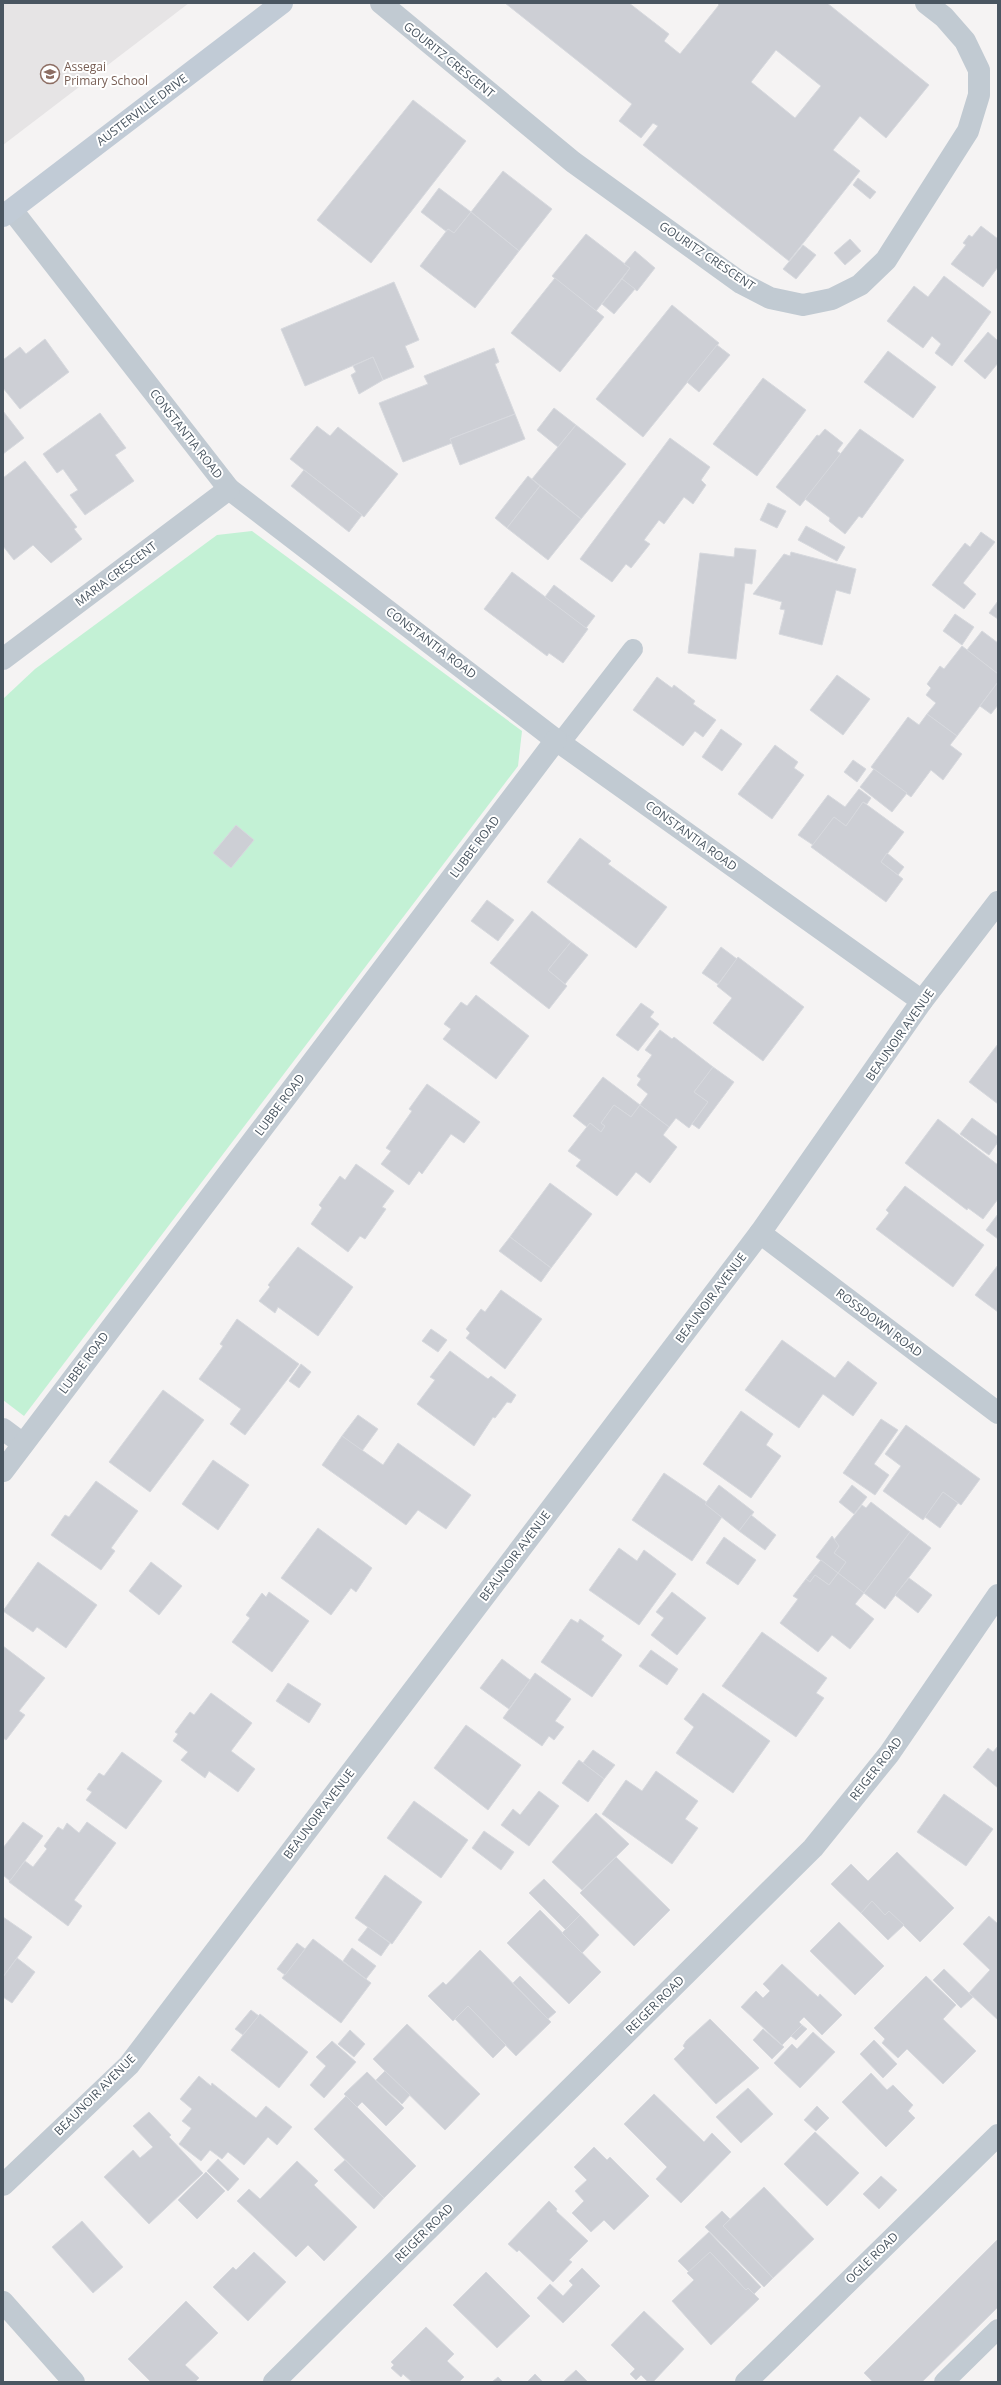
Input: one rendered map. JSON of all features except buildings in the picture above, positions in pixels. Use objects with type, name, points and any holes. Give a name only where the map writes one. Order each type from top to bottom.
[{"type":"street","name":"AUSTERVILLE DRIVE","points":[[7,213],[282,3]]},
{"type":"street","name":"GOURITZ CRESCENT","points":[[381,3],[573,162],[741,283],[770,298],[803,305],[832,299],[860,284],[886,260],[968,131],[979,95],[979,70],[965,41],[944,17],[926,3]]},
{"type":"street","name":"CONSTANTIA ROAD","points":[[7,213],[229,489],[559,741],[922,1002]]},
{"type":"street","name":"MARIA CRESCENT","points":[[3,659],[229,489]]},
{"type":"street","name":"LUBBE ROAD","points":[[3,1471],[559,741]]},
{"type":"street","name":"BEAUNOIR AVENUE","points":[[3,2185],[129,2065],[760,1232],[922,1002],[998,902]]},
{"type":"street","name":"ROSSDOWN ROAD","points":[[760,1232],[998,1413]]},
{"type":"street","points":[[3,1429],[23,1444]]},
{"type":"street","name":"REIGER ROAD","points":[[274,2382],[813,1848],[889,1754],[998,1595]]},
{"type":"street","name":"OGLE ROAD","points":[[746,2382],[998,2135]]},
{"type":"street","points":[[3,2302],[74,2382]]},
{"type":"lane","points":[[559,741],[633,649]]},
{"type":"lane","points":[[944,2382],[998,2329]]},
{"type":"shaded area","name":"Assegai Primary School","points":[[3,3],[189,3],[3,145]]},
{"type":"green space","points":[[252,531],[522,731],[518,766],[24,1416],[3,1400],[3,699],[35,669],[217,535]]},
{"type":"place","name":"Assegai Primary School","points":[[50,74]]}]
